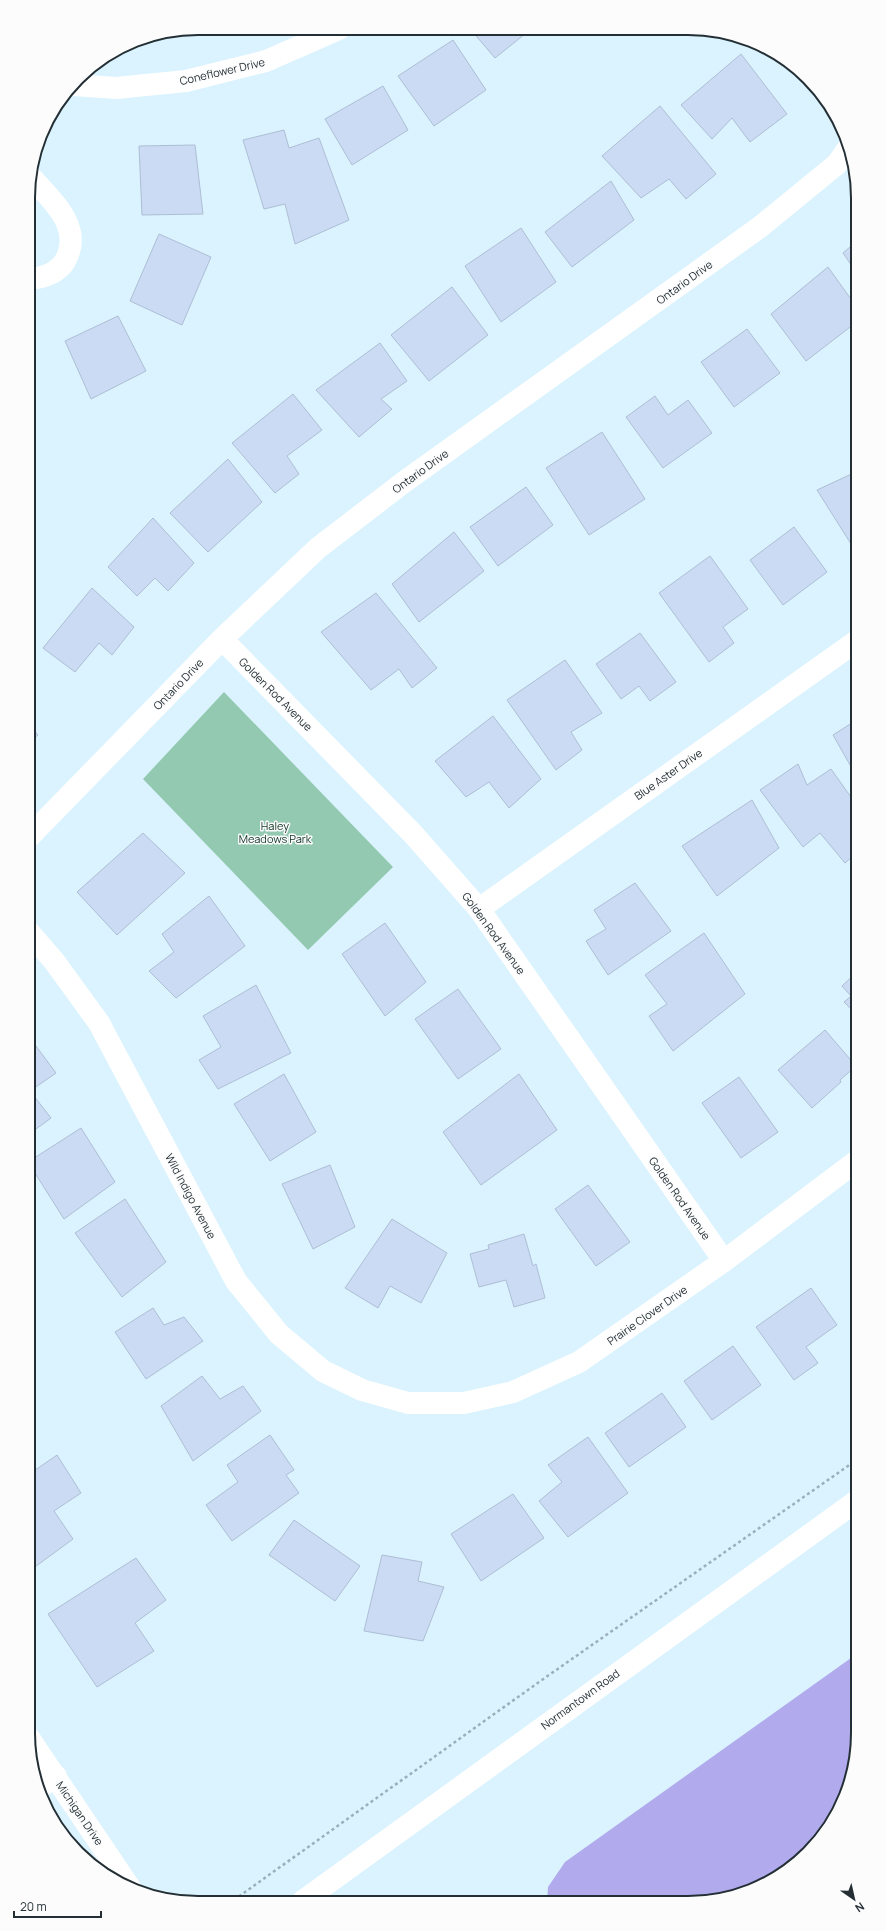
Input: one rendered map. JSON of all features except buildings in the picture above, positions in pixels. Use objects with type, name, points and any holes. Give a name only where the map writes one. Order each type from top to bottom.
[{"type":"street","name":"Coneflower Drive","points":[[81,85],[116,88],[186,81],[266,61],[325,35]]},
{"type":"street","name":"Ontario Drive","points":[[35,831],[222,639],[318,548],[404,482],[760,227],[837,164],[844,154]]},
{"type":"street","points":[[35,279],[54,273],[64,263],[70,251],[72,237],[63,213],[36,182]]},
{"type":"street","name":"Golden Rod Avenue","points":[[222,639],[413,834],[479,909],[724,1261]]},
{"type":"street","name":"Blue Aster Drive","points":[[479,909],[851,645]]},
{"type":"street","name":"Wild Indigo Avenue","points":[[35,939],[54,961],[100,1023],[236,1281],[279,1334],[323,1371],[362,1390],[408,1403]]},
{"type":"street","name":"Prairie Clover Drive","points":[[408,1403],[464,1403],[513,1392],[579,1362],[724,1261],[851,1165]]},
{"type":"street","name":"Normantown Road","points":[[310,1896],[851,1505]]},
{"type":"street","name":"Michigan Drive","points":[[36,1756],[47,1782],[121,1876]]},
{"type":"path","points":[[240,1896],[526,1691],[851,1464]]},
{"type":"green space","name":"Haley Meadows Park","points":[[224,692],[393,867],[308,950],[143,779]]},
{"type":"shaded area","points":[[851,1658],[851,1743],[848,1765],[839,1795],[829,1814],[811,1840],[787,1862],[750,1884],[709,1895],[547,1896],[548,1887],[565,1862]]}]
